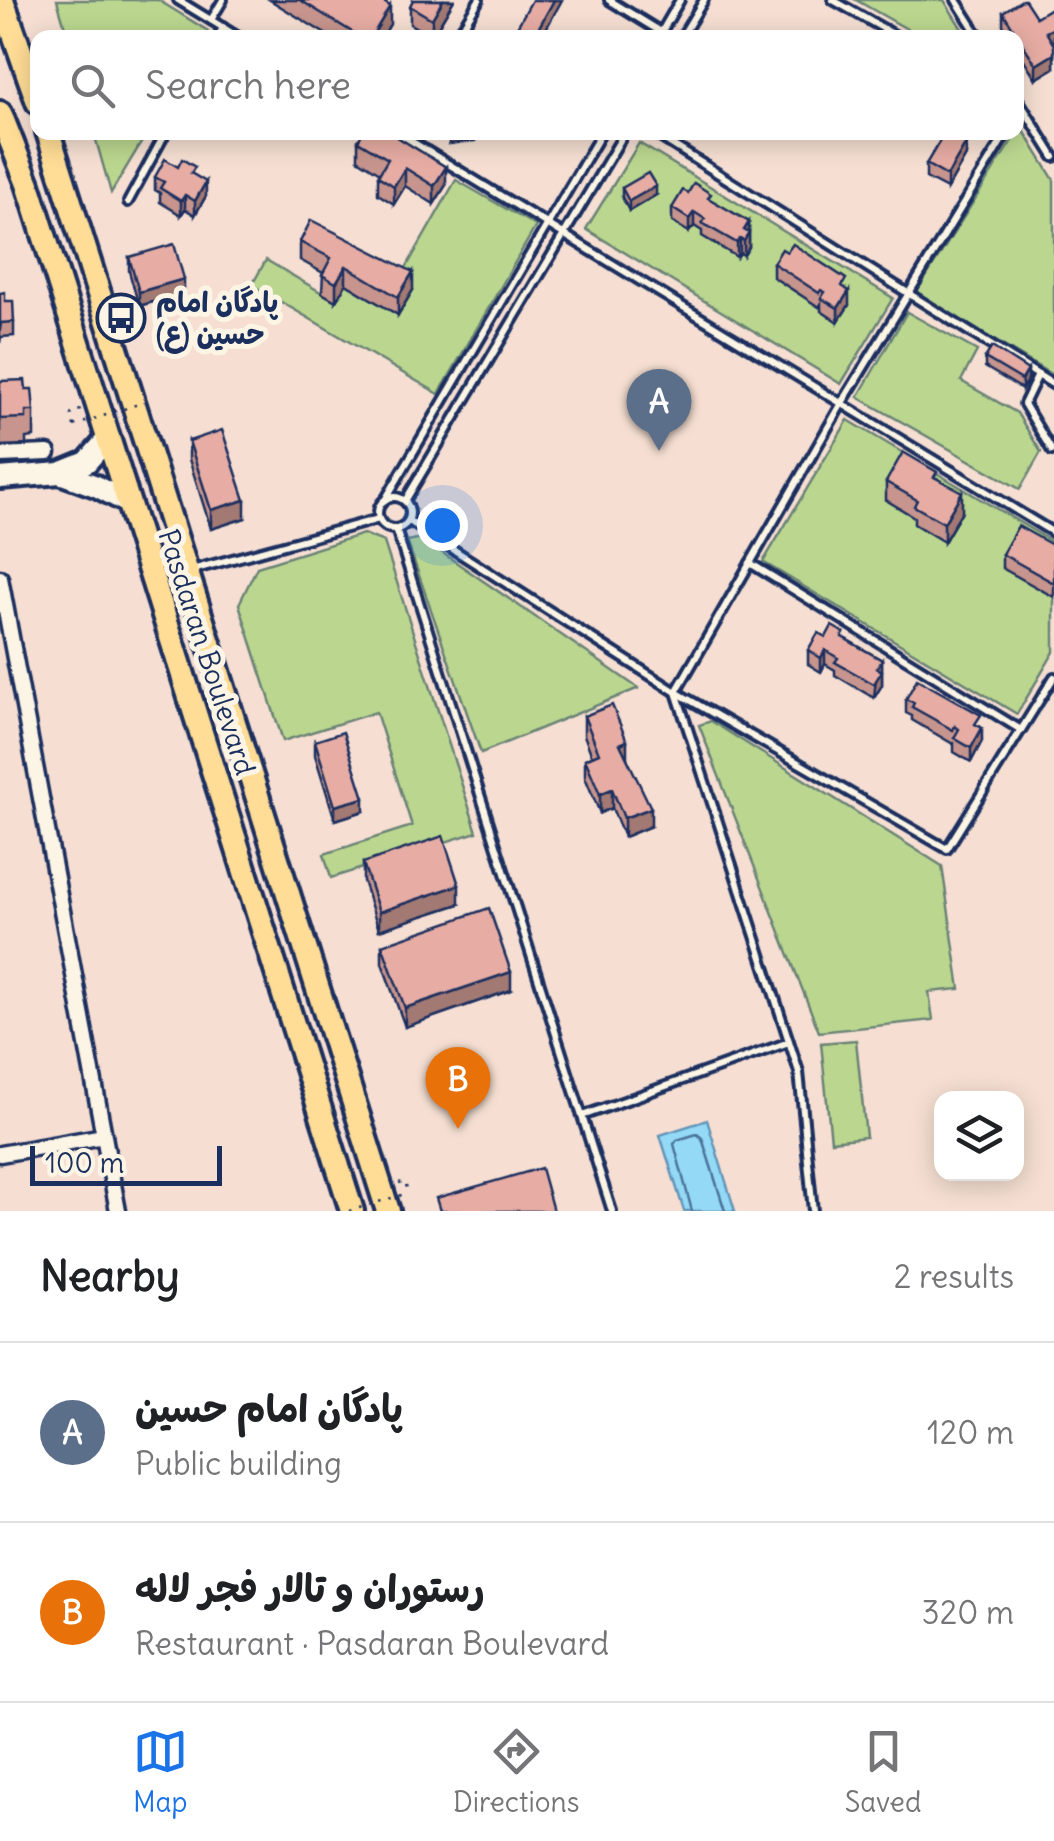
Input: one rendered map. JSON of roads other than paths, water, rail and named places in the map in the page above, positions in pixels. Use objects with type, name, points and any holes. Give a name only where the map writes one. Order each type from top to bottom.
[{"type":"main road","points":[[2,0],[30,79]]},
{"type":"main road","name":"Pasdaran Boulevard","points":[[0,113],[28,184],[350,1211]]},
{"type":"main road","name":"Pasdaran Boulevard","points":[[51,140],[388,1211]]},
{"type":"main road","points":[[28,184],[63,176]]},
{"type":"main road","points":[[272,955],[303,945]]},
{"type":"street","points":[[0,478],[60,473],[87,462],[108,438]]},
{"type":"street","points":[[0,455],[48,453]]},
{"type":"street","points":[[60,473],[128,503]]},
{"type":"street","points":[[0,578],[118,1211]]},
{"type":"street","points":[[0,1154],[104,1136]]},
{"type":"lane","points":[[178,0],[228,30]]},
{"type":"lane","points":[[211,20],[223,0]]},
{"type":"lane","points":[[461,30],[478,0]]},
{"type":"lane","points":[[609,0],[653,30]]},
{"type":"lane","points":[[663,30],[680,0]]},
{"type":"lane","points":[[686,30],[704,0]]},
{"type":"lane","points":[[832,0],[886,30]]},
{"type":"lane","points":[[956,0],[975,30]]},
{"type":"lane","points":[[1024,109],[1054,157]]},
{"type":"lane","points":[[128,202],[162,140]]},
{"type":"lane","points":[[410,140],[1054,533]]},
{"type":"lane","points":[[385,500],[395,497],[405,501],[410,510],[408,521],[396,529],[386,527],[379,519],[379,508],[597,140]]},
{"type":"lane","points":[[405,501],[620,140]]},
{"type":"lane","points":[[665,140],[1054,385]]},
{"type":"lane","points":[[813,1211],[799,1072],[676,692],[842,403],[1002,140]]},
{"type":"lane","points":[[1038,375],[1024,404],[1052,451]]},
{"type":"lane","points":[[186,572],[379,519]]},
{"type":"lane","points":[[408,521],[676,692],[946,849],[1054,677]]},
{"type":"lane","points":[[396,529],[612,1211]]},
{"type":"lane","points":[[750,563],[1021,730]]},
{"type":"lane","points":[[582,1116],[789,1042]]},
{"type":"water","points":[[707,1120],[735,1211],[684,1211],[660,1135]]},
{"type":"place","name":"پادگان امام حسین (ع)","points":[[121,318]]},
{"type":"place","name":"پادگان امام حسین","points":[[659,451]]},
{"type":"place","name":"رستوران و تالار فجر لاله","points":[[458,1129]]}]
